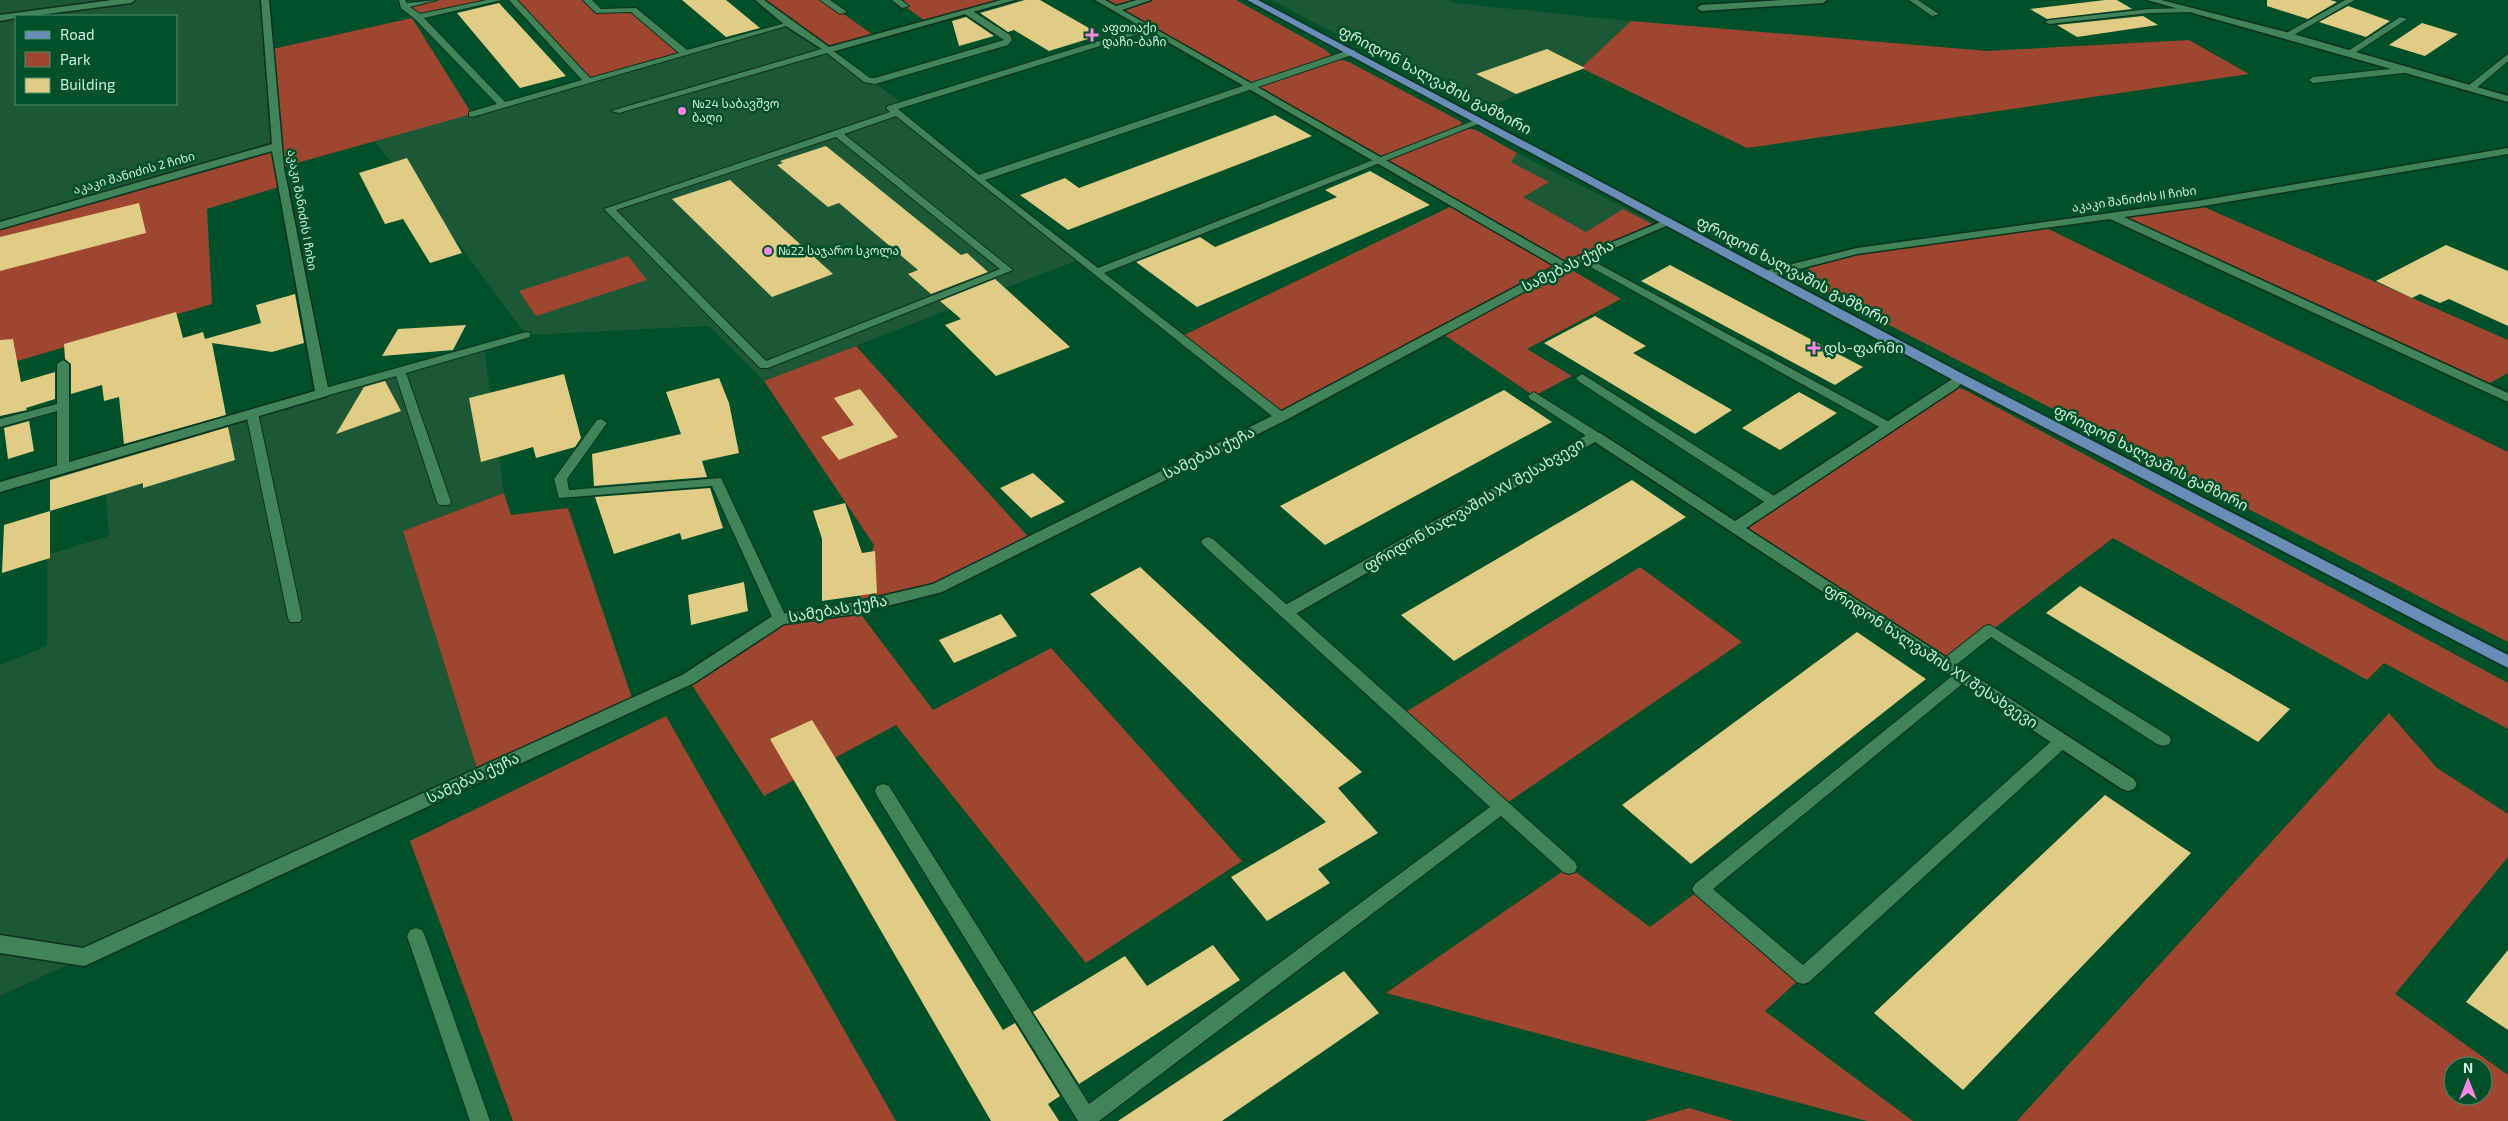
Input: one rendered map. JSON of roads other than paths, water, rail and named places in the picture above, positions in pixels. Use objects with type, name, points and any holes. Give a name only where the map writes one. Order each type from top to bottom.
[{"type":"main road","name":"ფრიდონ ხალვაშის გამზირი","points":[[1251,0],[1352,52],[1478,122],[1960,378],[2508,662]]},
{"type":"street","points":[[0,18],[62,5],[130,0]]},
{"type":"street","name":"აკაკი შანიძის I ჩიხი","points":[[265,0],[278,168],[322,393]]},
{"type":"street","points":[[759,0],[788,24],[828,50],[968,12],[997,2],[1011,0]]},
{"type":"street","points":[[1099,0],[1564,266]]},
{"type":"street","points":[[1115,9],[1147,0]]},
{"type":"street","points":[[1701,8],[1823,0]]},
{"type":"street","points":[[2151,0],[2287,35],[2508,99]]},
{"type":"street","name":"აკაკი შანიძის 2 ჩიხი","points":[[0,226],[277,146]]},
{"type":"street","name":"აკაკი შანიძის II ჩიხი","points":[[1764,274],[1857,252],[2112,216],[2356,178],[2508,151]]},
{"type":"street","points":[[2112,216],[2508,398]]},
{"type":"street","name":"სამებას ქუჩა","points":[[0,944],[84,957],[688,679],[780,619],[856,608],[937,588],[1281,417],[1564,266],[1667,222]]},
{"type":"street","points":[[1735,528],[1952,386],[1960,378]]},
{"type":"street","points":[[0,487],[322,393]]},
{"type":"street","name":"ფრიდონ ხალვაშის XV შესახვევი","points":[[1286,612],[1595,436],[2128,784]]},
{"type":"lane","points":[[403,3],[433,0]]},
{"type":"lane","points":[[418,17],[498,0]]},
{"type":"lane","points":[[513,0],[588,81]]},
{"type":"lane","points":[[587,0],[599,11],[633,10],[685,53]]},
{"type":"lane","points":[[824,0],[843,12]]},
{"type":"lane","points":[[896,0],[905,6]]},
{"type":"lane","points":[[1913,0],[1935,14]]},
{"type":"lane","points":[[2287,35],[2351,0]]},
{"type":"lane","points":[[403,3],[503,105]]},
{"type":"lane","points":[[2049,22],[2149,11],[2191,10]]},
{"type":"lane","points":[[616,111],[828,50],[867,80],[875,80],[1005,43],[1008,40],[1007,37],[968,12]]},
{"type":"lane","points":[[2349,53],[2403,19]]},
{"type":"lane","points":[[472,114],[788,24]]},
{"type":"lane","points":[[1148,28],[891,108],[978,179],[1281,417]]},
{"type":"lane","points":[[978,179],[1352,52]]},
{"type":"lane","points":[[2471,88],[2508,58]]},
{"type":"lane","points":[[2314,80],[2409,70]]},
{"type":"lane","points":[[837,133],[1008,270],[764,366],[609,209],[837,133],[897,113]]},
{"type":"lane","points":[[1096,272],[1478,122]]},
{"type":"lane","points":[[1582,258],[1889,427]]},
{"type":"lane","points":[[322,393],[526,335]]},
{"type":"lane","points":[[63,364],[63,469]]},
{"type":"lane","points":[[400,371],[444,502]]},
{"type":"lane","points":[[1582,378],[1774,502]]},
{"type":"lane","points":[[1534,396],[1595,436]]},
{"type":"lane","points":[[0,423],[62,406]]},
{"type":"lane","points":[[252,413],[295,618]]},
{"type":"lane","points":[[600,423],[560,479],[564,495],[716,481],[780,619]]},
{"type":"lane","points":[[1208,542],[1569,867]]},
{"type":"lane","points":[[1946,666],[1990,630],[2163,740]]},
{"type":"lane","points":[[1962,676],[1701,889],[1803,976],[2062,741]]},
{"type":"lane","points":[[883,791],[1087,1118],[1501,807]]},
{"type":"lane","points":[[416,936],[480,1121]]},
{"type":"place","name":"აფთიაქი დაჩი-ბაჩი","points":[[1092,35]]},
{"type":"place","name":"№24 საბავშვო ბაღი","points":[[682,111]]},
{"type":"place","name":"№22 საჯარო სკოლა","points":[[768,251]]},
{"type":"place","name":"დს-ფარმი","points":[[1814,348]]}]
